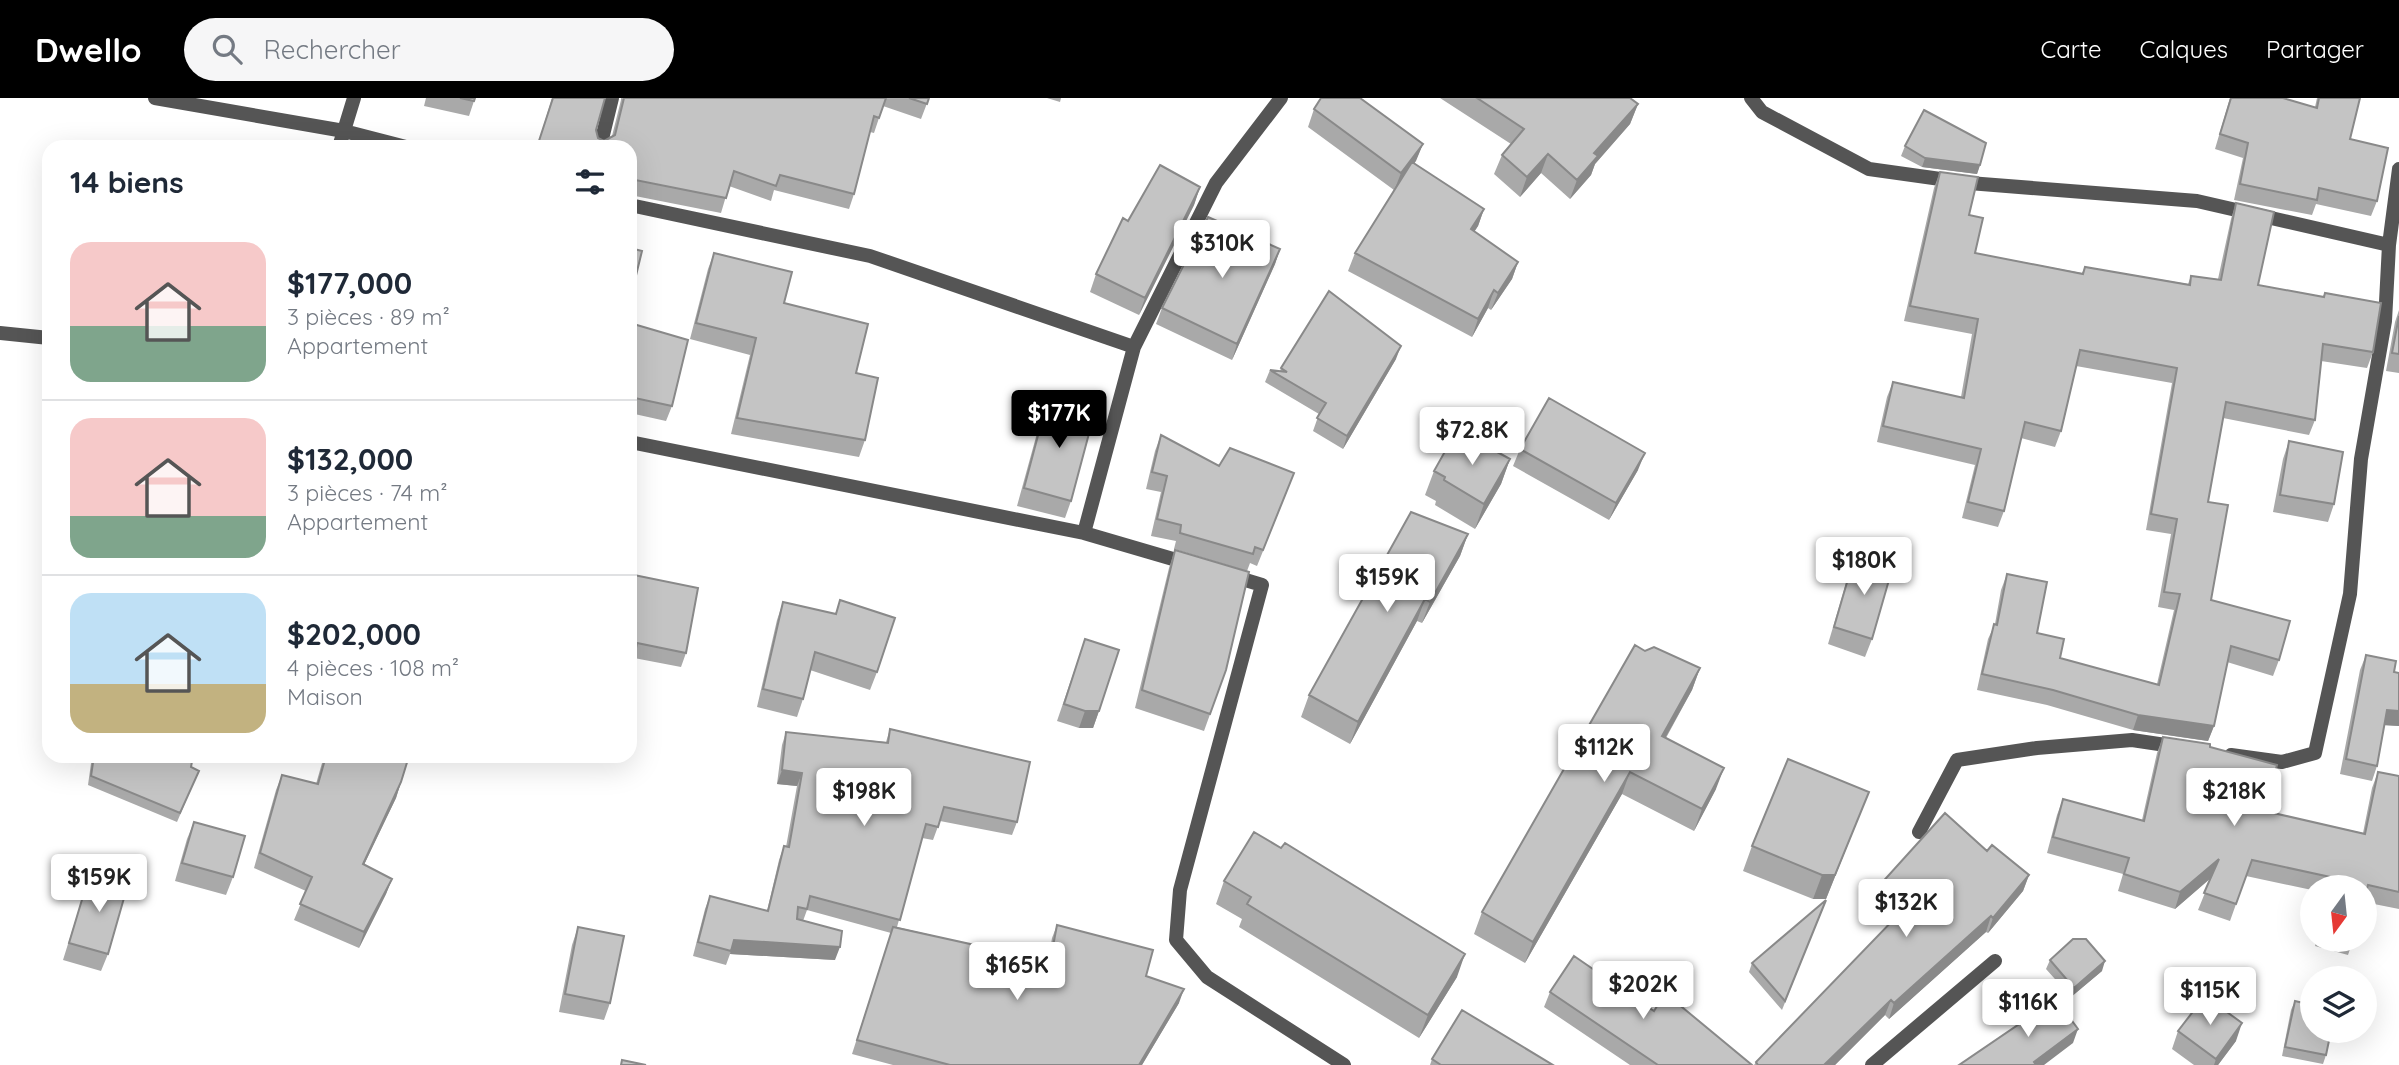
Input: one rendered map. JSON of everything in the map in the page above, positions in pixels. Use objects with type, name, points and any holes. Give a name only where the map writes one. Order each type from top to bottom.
[{"type":"street","points":[[155,98],[344,131],[378,140]]},
{"type":"street","points":[[341,140],[354,98]]},
{"type":"street","points":[[602,140],[612,98]]},
{"type":"street","points":[[1084,533],[1134,347],[1216,183],[1281,98]]},
{"type":"street","points":[[1751,98],[1762,112],[1869,169],[1969,183],[2197,201],[2389,245]]},
{"type":"street","points":[[1919,832],[1957,760],[2037,748],[2132,740],[2282,762],[2315,753],[2350,594],[2361,459],[2385,321],[2389,245],[2399,169]]},
{"type":"street","points":[[637,206],[870,256],[1134,347]]},
{"type":"street","points":[[0,333],[42,337]]},
{"type":"street","points":[[637,443],[1084,533],[1262,585],[1180,890],[1176,940],[1207,977],[1344,1065]]},
{"type":"street","points":[[1872,1065],[1995,961]]},
{"type":"building","points":[[553,98],[605,98],[596,130],[598,138],[602,140],[539,140]]},
{"type":"building","points":[[624,98],[886,98],[879,118],[874,116],[854,194],[780,175],[776,186],[734,171],[726,198],[637,180],[637,140],[606,140],[615,135]]},
{"type":"building","points":[[909,98],[929,98],[927,104]]},
{"type":"building","points":[[1321,98],[1360,98],[1423,144],[1401,173],[1314,109]]},
{"type":"building","points":[[1477,98],[1630,98],[1638,104],[1594,153],[1598,156],[1577,180],[1548,154],[1527,177],[1502,155],[1524,129]]},
{"type":"building","points":[[2231,98],[2283,98],[2317,108],[2319,98],[2360,98],[2350,139],[2388,148],[2377,201],[2319,188],[2317,200],[2240,184],[2248,143],[2220,134]]},
{"type":"building","points":[[1924,110],[1986,143],[1980,165],[1925,158],[1905,146]]},
{"type":"building","points":[[1412,162],[1484,209],[1471,229],[1518,262],[1498,293],[1494,290],[1478,319],[1355,253]]},
{"type":"building","points":[[1160,165],[1200,187],[1145,298],[1096,274],[1123,218],[1128,221]]},
{"type":"building","points":[[1940,172],[1978,177],[1969,215],[1983,218],[1975,253],[2083,274],[2085,267],[2190,285],[2191,276],[2221,280],[2236,203],[2274,212],[2258,285],[2324,297],[2325,293],[2381,303],[2373,352],[2323,344],[2315,420],[2226,402],[2208,502],[2228,505],[2211,600],[2290,621],[2279,660],[2231,646],[2214,726],[2138,715],[2053,690],[1982,674],[1994,624],[1997,625],[2007,574],[2047,582],[2037,633],[2064,639],[2060,658],[2159,685],[2180,594],[2164,592],[2177,519],[2151,514],[2177,368],[2080,350],[2061,431],[2025,422],[2004,511],[1968,502],[1981,449],[1883,426],[1893,382],[1964,398],[1978,319],[1910,306]]},
{"type":"building","points":[[1208,217],[1280,249],[1237,344],[1162,308]]},
{"type":"building","points":[[637,250],[642,251],[637,271]]},
{"type":"building","points":[[714,253],[792,272],[784,303],[868,324],[856,373],[878,378],[865,440],[737,418],[756,338],[696,323]]},
{"type":"building","points":[[1329,291],[1401,346],[1347,436],[1317,418],[1326,403],[1270,370],[1287,372],[1281,368]]},
{"type":"building","points":[[2399,316],[2399,354],[2392,353]]},
{"type":"building","points":[[637,325],[688,340],[672,406],[637,398]]},
{"type":"building","points":[[1048,398],[1095,411],[1071,501],[1024,488]]},
{"type":"building","points":[[1549,398],[1645,453],[1616,503],[1520,449]]},
{"type":"building","points":[[1457,430],[1510,459],[1484,504],[1434,471]]},
{"type":"building","points":[[1161,435],[1219,466],[1230,448],[1294,473],[1263,550],[1255,547],[1253,554],[1180,533],[1181,525],[1157,519],[1167,476],[1152,472]]},
{"type":"building","points":[[2289,441],[2343,452],[2334,504],[2280,495]]},
{"type":"building","points":[[1411,512],[1468,534],[1430,602],[1425,599],[1358,722],[1309,695]]},
{"type":"building","points":[[1175,550],[1249,572],[1226,670],[1210,714],[1142,690]]},
{"type":"building","points":[[1855,555],[1893,566],[1872,639],[1834,627]]},
{"type":"building","points":[[637,576],[698,588],[686,653],[637,643]]},
{"type":"building","points":[[840,600],[895,618],[877,672],[815,652],[803,699],[763,689],[783,602],[836,614]]},
{"type":"building","points":[[1085,639],[1119,650],[1099,711],[1085,711],[1064,704]]},
{"type":"building","points":[[1635,645],[1645,651],[1654,647],[1700,668],[1662,736],[1724,768],[1702,809],[1630,772],[1533,942],[1482,912]]},
{"type":"building","points":[[2366,655],[2396,661],[2394,672],[2399,673],[2399,711],[2387,710],[2377,766],[2346,759]]},
{"type":"building","points":[[890,729],[1030,762],[1017,822],[944,807],[938,827],[926,824],[900,920],[810,896],[807,909],[798,907],[797,919],[842,931],[840,947],[734,940],[731,951],[698,942],[710,896],[768,911],[784,846],[789,847],[802,773],[782,770],[786,732],[888,743]]},
{"type":"building","points":[[2163,737],[2210,744],[2210,747],[2277,765],[2268,799],[2273,801],[2269,812],[2365,834],[2378,772],[2399,776],[2399,892],[2377,887],[2377,875],[2321,875],[2252,860],[2236,904],[2204,893],[2219,859],[2180,892],[2124,874],[2129,858],[2053,837],[2063,799],[2144,821]]},
{"type":"building","points":[[1788,759],[1869,792],[1835,875],[1822,875],[1752,846]]},
{"type":"building","points":[[93,763],[192,763],[191,767],[199,771],[180,813],[91,776]]},
{"type":"building","points":[[324,763],[407,763],[401,782],[363,864],[392,879],[364,932],[300,904],[312,877],[260,853],[282,775],[318,784]]},
{"type":"building","points":[[1945,813],[1987,851],[1992,845],[2029,875],[1993,918],[1991,916],[1894,1003],[1891,1000],[1824,1065],[1758,1065],[1756,1062],[1900,913],[1878,887]]},
{"type":"building","points":[[194,822],[245,836],[233,877],[182,863]]},
{"type":"building","points":[[1254,832],[1281,848],[1285,843],[1465,954],[1428,1015],[1247,904],[1251,897],[1224,881]]},
{"type":"building","points":[[90,873],[128,884],[108,954],[69,943]]},
{"type":"building","points":[[1826,900],[1785,1001],[1752,963]]},
{"type":"building","points":[[1057,925],[1153,950],[1146,976],[1184,989],[1139,1065],[950,1065],[857,1040],[893,927],[993,949],[994,946],[1051,957]]},
{"type":"building","points":[[578,927],[624,936],[610,1003],[565,994]]},
{"type":"building","points":[[2073,939],[2086,939],[2105,961],[2074,988],[2050,960]]},
{"type":"building","points":[[1574,956],[1654,1011],[1665,993],[1752,1065],[1658,1065],[1550,992]]},
{"type":"building","points":[[2205,996],[2242,1023],[2216,1059],[2178,1031]]},
{"type":"building","points":[[2056,999],[2078,1029],[2034,1062],[2036,1065],[1959,1065]]},
{"type":"building","points":[[2295,1001],[2300,1002],[2300,1043],[2328,1043],[2326,1055],[2285,1047]]},
{"type":"building","points":[[1462,1010],[1553,1065],[1441,1065],[1432,1059]]},
{"type":"building","points":[[622,1060],[646,1065],[621,1065]]}]
